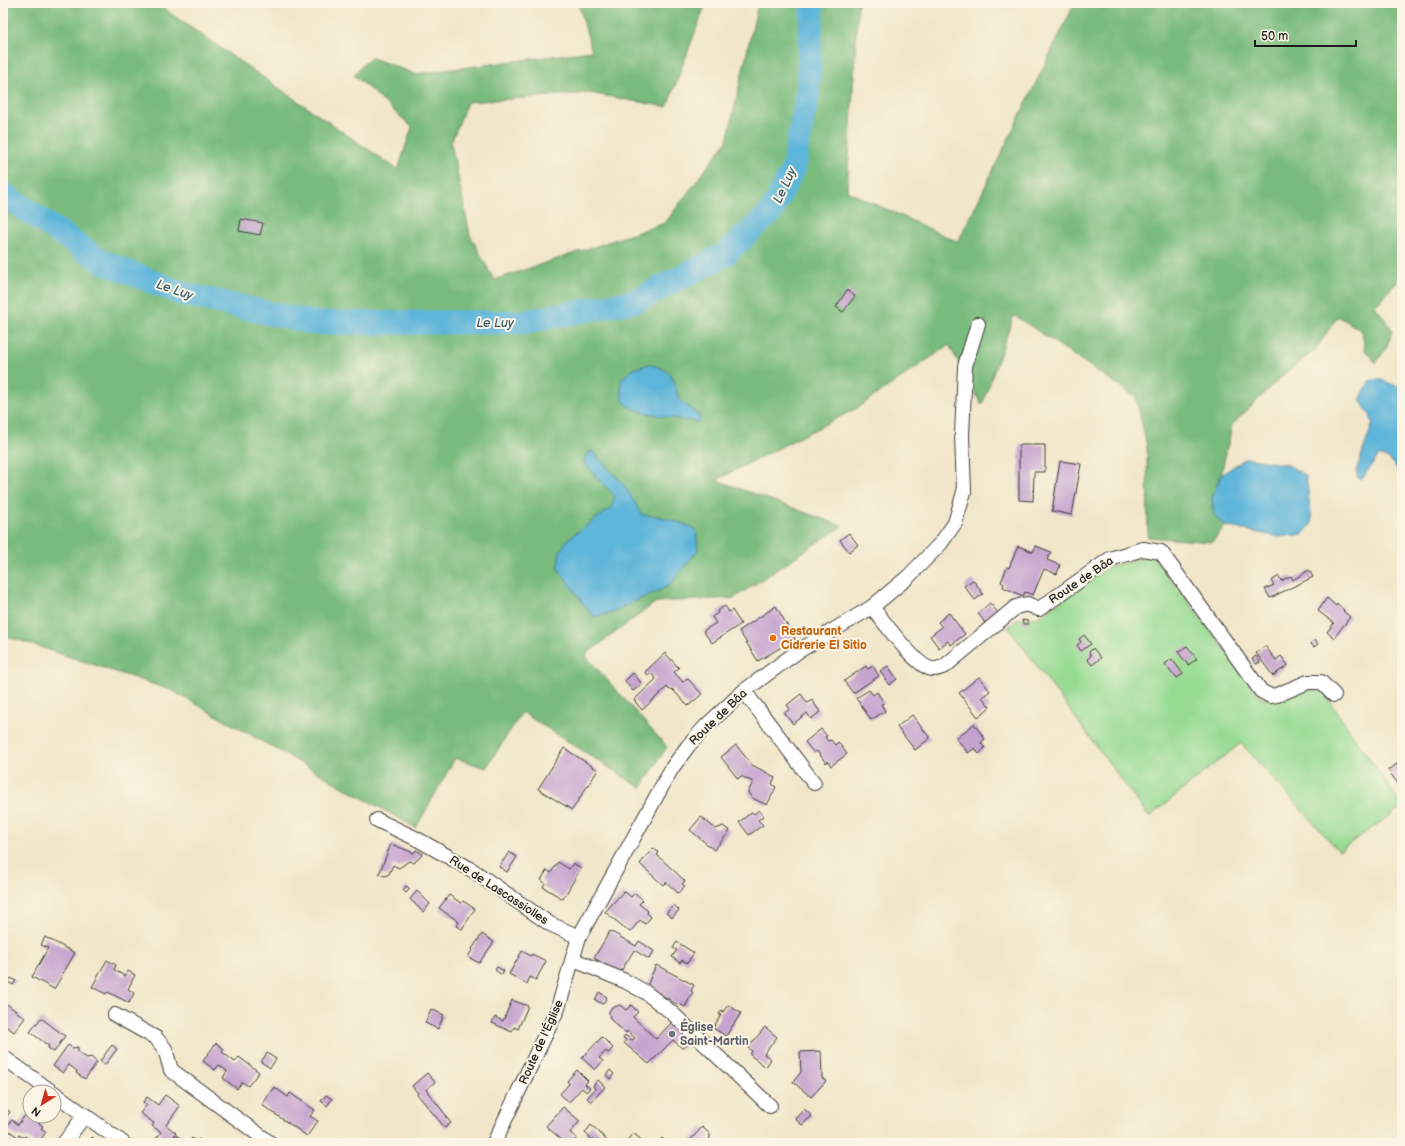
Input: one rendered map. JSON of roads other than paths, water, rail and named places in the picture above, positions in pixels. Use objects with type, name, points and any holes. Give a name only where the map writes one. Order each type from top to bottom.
[{"type":"street","name":"Route de Bâa","points":[[579,937],[672,768],[688,746],[706,726],[744,691],[797,652],[872,607],[919,566],[941,543],[955,523],[964,492],[962,435],[965,366],[978,324]]},
{"type":"street","name":"Route de Bâa","points":[[872,607],[914,658],[922,666],[933,670],[944,666],[1016,607],[1027,604],[1039,609],[1110,558],[1143,549],[1160,552],[1261,691],[1270,696],[1277,695],[1308,682],[1321,682],[1334,695]]},
{"type":"street","points":[[744,691],[814,783]]},
{"type":"street","name":"Rue de Lascassiolles","points":[[377,820],[417,839],[472,870],[550,924],[579,937]]},
{"type":"street","name":"Route de l'Église","points":[[494,1143],[558,1008],[579,937]]},
{"type":"street","points":[[572,960],[625,981],[645,992],[671,1012],[770,1106]]},
{"type":"street","points":[[115,1015],[156,1038],[165,1049],[171,1070],[270,1143]]},
{"type":"street","points":[[3,1057],[40,1084]]},
{"type":"street","points":[[62,1099],[123,1143]]},
{"type":"street","points":[[64,1143],[84,1115]]},
{"type":"water","points":[[649,364],[663,369],[669,374],[674,382],[680,400],[701,419],[697,422],[658,416],[629,407],[623,401],[621,379],[634,369]]},
{"type":"water","points":[[1379,379],[1396,386],[1402,386],[1402,479],[1398,470],[1389,459],[1379,455],[1362,479],[1357,477],[1357,468],[1373,423],[1370,415],[1360,400],[1369,381]]},
{"type":"water","points":[[592,451],[624,485],[642,515],[649,515],[676,521],[696,529],[698,550],[669,586],[607,614],[593,617],[558,568],[560,551],[569,538],[611,508],[615,496],[583,461],[587,454]]},
{"type":"water","points":[[1246,458],[1288,465],[1306,476],[1312,523],[1303,534],[1279,537],[1225,526],[1214,515],[1212,498],[1221,475]]},
{"type":"waterway","name":"Le Luy","points":[[3,194],[101,261],[183,294],[314,323],[523,322],[635,301],[724,255],[772,211],[793,169],[808,92],[812,3]]},
{"type":"place","name":"Restaurant Cidrerie El Sitio","points":[[773,638]]},
{"type":"place","name":"Église Saint-Martin","points":[[672,1034]]}]
